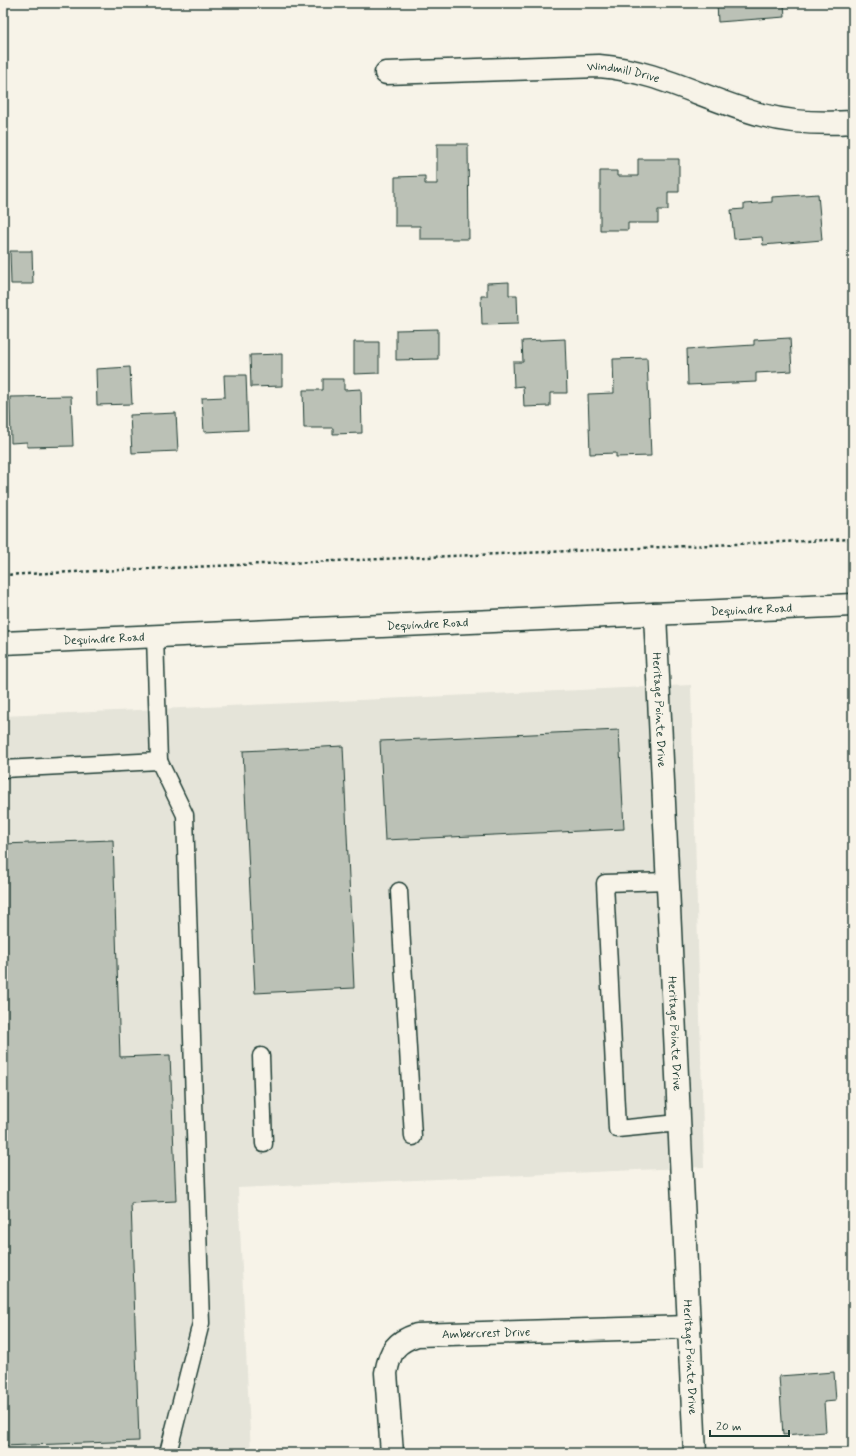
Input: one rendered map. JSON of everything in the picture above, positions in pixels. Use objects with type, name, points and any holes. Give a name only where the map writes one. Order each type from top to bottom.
[{"type":"street","name":"Windmill Drive","points":[[386,73],[599,66],[620,68],[669,80],[725,103],[762,115],[789,121],[816,123],[853,122]]},
{"type":"street","name":"Dequindre Road","points":[[3,643],[853,605]]},
{"type":"street","name":"Heritage Pointe Drive","points":[[655,614],[695,1453]]},
{"type":"street","name":"Ambercrest Drive","points":[[392,1453],[386,1373],[388,1361],[395,1347],[405,1339],[418,1335],[689,1327]]},
{"type":"lane","points":[[154,636],[159,761],[185,815],[201,1323],[168,1453]]},
{"type":"lane","points":[[3,769],[159,761]]},
{"type":"lane","points":[[668,881],[605,883],[617,1129],[679,1124]]},
{"type":"lane","points":[[399,891],[413,1137]]},
{"type":"lane","points":[[261,1056],[264,1144]]},
{"type":"path","points":[[3,575],[853,539]]},
{"type":"shaded area","points":[[691,685],[704,1167],[238,1188],[251,1453],[3,1453],[3,716]]},
{"type":"building","points":[[717,3],[784,3],[785,17],[718,22]]},
{"type":"building","points":[[437,144],[468,144],[469,239],[420,239],[420,226],[395,226],[395,177],[425,176],[425,184],[437,184]]},
{"type":"building","points":[[638,159],[679,159],[679,192],[668,192],[668,210],[658,210],[658,223],[628,223],[628,230],[600,230],[600,171],[617,171],[617,176],[638,176]]},
{"type":"building","points":[[818,194],[822,240],[763,245],[762,237],[734,239],[731,210],[744,209],[744,204],[772,202],[772,197]]},
{"type":"building","points":[[10,251],[32,251],[33,284],[11,284]]},
{"type":"building","points":[[509,282],[509,295],[517,295],[518,324],[482,325],[481,296],[487,296],[487,283]]},
{"type":"building","points":[[438,329],[438,359],[396,360],[396,330]]},
{"type":"building","points":[[790,338],[792,371],[756,373],[756,382],[688,385],[687,349],[754,345],[754,340]]},
{"type":"building","points":[[565,339],[567,393],[550,393],[550,406],[524,407],[523,386],[514,387],[513,362],[523,362],[522,341]]},
{"type":"building","points":[[354,342],[379,342],[379,373],[354,374]]},
{"type":"building","points":[[282,354],[282,386],[251,387],[250,355]]},
{"type":"building","points":[[647,358],[651,456],[616,457],[616,453],[590,454],[588,394],[614,393],[613,359]]},
{"type":"building","points":[[130,367],[132,404],[97,405],[96,369]]},
{"type":"building","points":[[224,375],[246,375],[248,430],[204,432],[202,398],[225,397]]},
{"type":"building","points":[[323,379],[344,379],[344,390],[361,389],[362,433],[333,434],[333,428],[304,428],[303,390],[323,390]]},
{"type":"building","points":[[71,396],[73,446],[27,447],[27,442],[11,443],[10,397]]},
{"type":"building","points":[[176,413],[178,451],[132,453],[130,415]]},
{"type":"building","points":[[619,730],[624,829],[385,840],[380,741]]},
{"type":"building","points":[[343,746],[354,988],[255,993],[243,751]]},
{"type":"building","points":[[113,840],[120,1057],[170,1055],[176,1201],[131,1203],[139,1441],[3,1446],[3,844]]},
{"type":"building","points":[[834,1372],[836,1401],[824,1402],[826,1432],[783,1435],[779,1376]]}]
